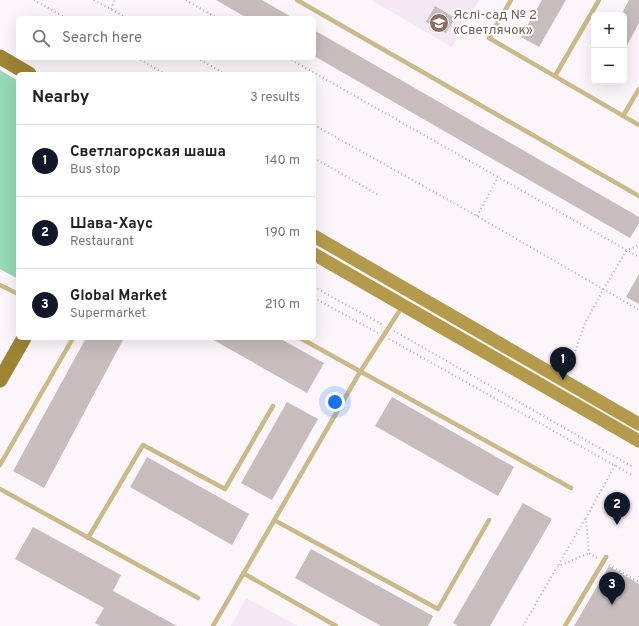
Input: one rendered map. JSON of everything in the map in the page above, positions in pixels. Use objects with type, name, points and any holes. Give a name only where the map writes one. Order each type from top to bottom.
[{"type":"main road","points":[[0,57],[26,72]]},
{"type":"main road","points":[[316,237],[639,424]]},
{"type":"main road","points":[[316,255],[404,304],[639,441]]},
{"type":"main road","points":[[0,380],[23,340]]},
{"type":"lane","points":[[297,0],[639,196]]},
{"type":"lane","points":[[511,0],[489,38],[639,125]]},
{"type":"lane","points":[[555,76],[599,0]]},
{"type":"lane","points":[[623,116],[639,89]]},
{"type":"lane","points":[[0,285],[16,293]]},
{"type":"lane","points":[[213,626],[360,372],[383,336],[387,327],[404,304]]},
{"type":"lane","points":[[0,465],[72,340]]},
{"type":"lane","points":[[304,340],[571,488]]},
{"type":"lane","points":[[88,538],[143,444],[225,489],[273,406]]},
{"type":"lane","points":[[0,489],[198,598]]},
{"type":"lane","points":[[274,520],[438,609],[489,520]]},
{"type":"lane","points":[[565,626],[604,559]]},
{"type":"lane","points":[[243,573],[336,626]]},
{"type":"path","points":[[34,0],[62,16]]},
{"type":"path","points":[[94,0],[99,1],[123,16]]},
{"type":"path","points":[[110,9],[115,0]]},
{"type":"path","points":[[186,0],[214,16]]},
{"type":"path","points":[[140,60],[162,72]]},
{"type":"path","points":[[200,60],[222,72]]},
{"type":"path","points":[[292,60],[313,72]]},
{"type":"path","points":[[316,74],[639,257]]},
{"type":"path","points":[[316,126],[478,216],[639,310]]},
{"type":"path","points":[[316,159],[380,196]]},
{"type":"path","points":[[478,216],[498,177]]},
{"type":"path","points":[[571,368],[585,323],[603,290],[627,250],[639,245]]},
{"type":"path","points":[[316,288],[633,467]]},
{"type":"path","points":[[316,299],[632,475]]},
{"type":"path","points":[[523,626],[615,465]]},
{"type":"path","points":[[586,518],[589,553]]},
{"type":"path","points":[[557,568],[589,553],[604,559],[639,582]]},
{"type":"shaded area","name":"Яслі-сад № 2 «Светлячок»","points":[[371,0],[479,0],[452,47]]},
{"type":"shaded area","points":[[246,598],[298,626],[231,626]]},
{"type":"green space","points":[[0,70],[16,80],[16,278],[0,269]]},
{"type":"building","points":[[216,0],[262,0],[290,16],[244,16]]},
{"type":"building","points":[[542,0],[566,0],[539,47],[521,37]]},
{"type":"building","points":[[629,0],[639,0],[639,23],[627,45],[627,12],[623,12]]},
{"type":"building","points":[[435,6],[455,18],[446,33],[426,22]]},
{"type":"building","points":[[316,31],[639,217],[639,223],[630,238],[316,57]]},
{"type":"building","points":[[639,274],[639,304],[626,297]]},
{"type":"building","points":[[85,340],[123,340],[44,488],[13,471]]},
{"type":"building","points":[[214,340],[283,340],[324,363],[307,393]]},
{"type":"building","points":[[392,397],[514,467],[498,496],[375,426]]},
{"type":"building","points":[[287,402],[318,419],[272,500],[241,483]]},
{"type":"building","points":[[147,457],[249,514],[232,545],[130,487]]},
{"type":"building","points":[[523,503],[552,519],[490,626],[458,626],[453,623]]},
{"type":"building","points":[[33,527],[121,575],[113,591],[177,626],[101,626],[95,623],[104,608],[15,559]]},
{"type":"building","points":[[311,549],[433,616],[428,626],[381,626],[295,578]]},
{"type":"building","points":[[609,566],[639,584],[639,626],[574,626]]},
{"type":"place","name":"Яслі-сад № 2 «Светлячок»","points":[[439,23]]},
{"type":"place","name":"Светлагорская шаша","points":[[563,380]]},
{"type":"place","name":"Шава-Хаус","points":[[617,525]]},
{"type":"place","name":"Global Market","points":[[612,605]]}]
